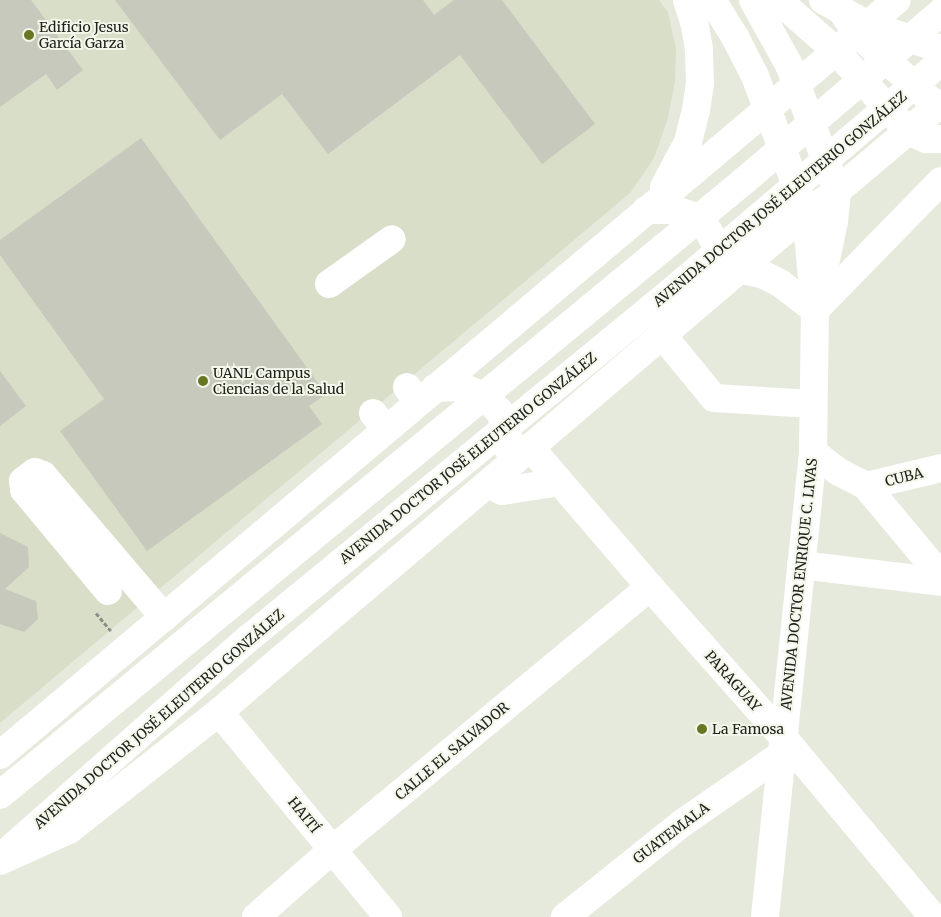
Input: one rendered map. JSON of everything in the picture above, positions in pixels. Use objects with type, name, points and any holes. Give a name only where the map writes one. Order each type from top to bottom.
[{"type":"main road","points":[[651,206],[688,142],[696,111],[700,83],[699,50],[694,22],[687,0]]},
{"type":"main road","name":"AVENIDA DOCTOR ENRIQUE C. LIVAS","points":[[712,0],[735,37],[755,76],[806,213],[815,310],[812,452],[765,917]]},
{"type":"main road","points":[[753,0],[789,65],[837,191]]},
{"type":"main road","points":[[778,0],[836,51],[908,131],[926,139],[941,139]]},
{"type":"main road","points":[[0,755],[164,617],[379,421],[420,392],[651,206],[895,1]]},
{"type":"main road","points":[[895,1],[897,26],[903,38]]},
{"type":"main road","points":[[832,5],[861,28],[940,107]]},
{"type":"main road","points":[[0,795],[729,193],[941,12]]},
{"type":"main road","points":[[861,28],[941,49]]},
{"type":"main road","name":"AVENIDA DOCTOR JOSÉ ELEUTERIO GONZÁLEZ","points":[[0,859],[249,638],[666,296],[941,62]]},
{"type":"main road","name":"AVENIDA DOCTOR JOSÉ ELEUTERIO GONZÁLEZ","points":[[0,859],[69,830],[96,811],[219,712],[806,213],[837,191],[908,131],[940,107]]},
{"type":"main road","points":[[741,270],[762,274],[780,283],[815,310],[941,181]]},
{"type":"main road","name":"AVENIDA DOCTOR ENRIQUE C. LIVAS","points":[[815,310],[834,221],[837,191]]},
{"type":"main road","points":[[651,206],[675,210],[696,218],[709,232],[720,252],[718,271],[703,302]]},
{"type":"main road","points":[[329,284],[392,238]]},
{"type":"main road","points":[[663,336],[714,398],[813,404]]},
{"type":"main road","points":[[420,392],[462,387],[482,396],[499,411],[508,431],[508,453],[495,479],[502,491],[547,484],[555,476]]},
{"type":"main road","name":"PARAGUAY","points":[[530,447],[650,587],[782,746],[934,917]]},
{"type":"main road","points":[[812,452],[839,472],[866,486],[941,576]]},
{"type":"main road","name":"CUBA","points":[[866,486],[941,468]]},
{"type":"main road","points":[[108,591],[24,490],[23,481],[34,472],[43,475],[164,617]]},
{"type":"main road","points":[[801,565],[941,582]]},
{"type":"main road","name":"CALLE EL SALVADOR","points":[[256,917],[332,850],[650,587]]},
{"type":"main road","name":"HAITÍ","points":[[219,712],[388,917]]},
{"type":"main road","name":"GUATEMALA","points":[[566,917],[681,824],[782,746]]},
{"type":"shaded area","name":"UANL Campus Ciencias de la Salud","points":[[0,0],[659,0],[668,12],[676,49],[675,81],[668,118],[654,158],[630,193],[0,723]]},
{"type":"building","name":"Edificio Jesus García Garza","points":[[0,0],[31,0],[83,70],[57,90],[46,74],[0,107]]},
{"type":"building","points":[[115,0],[423,0],[434,15],[454,0],[502,0],[595,124],[542,164],[460,55],[328,154],[282,94],[220,140]]},
{"type":"building","points":[[141,138],[326,394],[309,406],[322,424],[147,551],[60,431],[104,399],[0,255],[0,240]]},
{"type":"building","points":[[0,371],[26,406],[0,426]]},
{"type":"building","points":[[0,533],[28,547],[29,567],[5,589],[36,601],[38,619],[24,632],[0,624]]},
{"type":"place","name":"Edificio Jesus García Garza","points":[[29,35]]},
{"type":"place","name":"UANL Campus Ciencias de la Salud","points":[[203,381]]},
{"type":"place","name":"La Famosa","points":[[702,729]]}]
